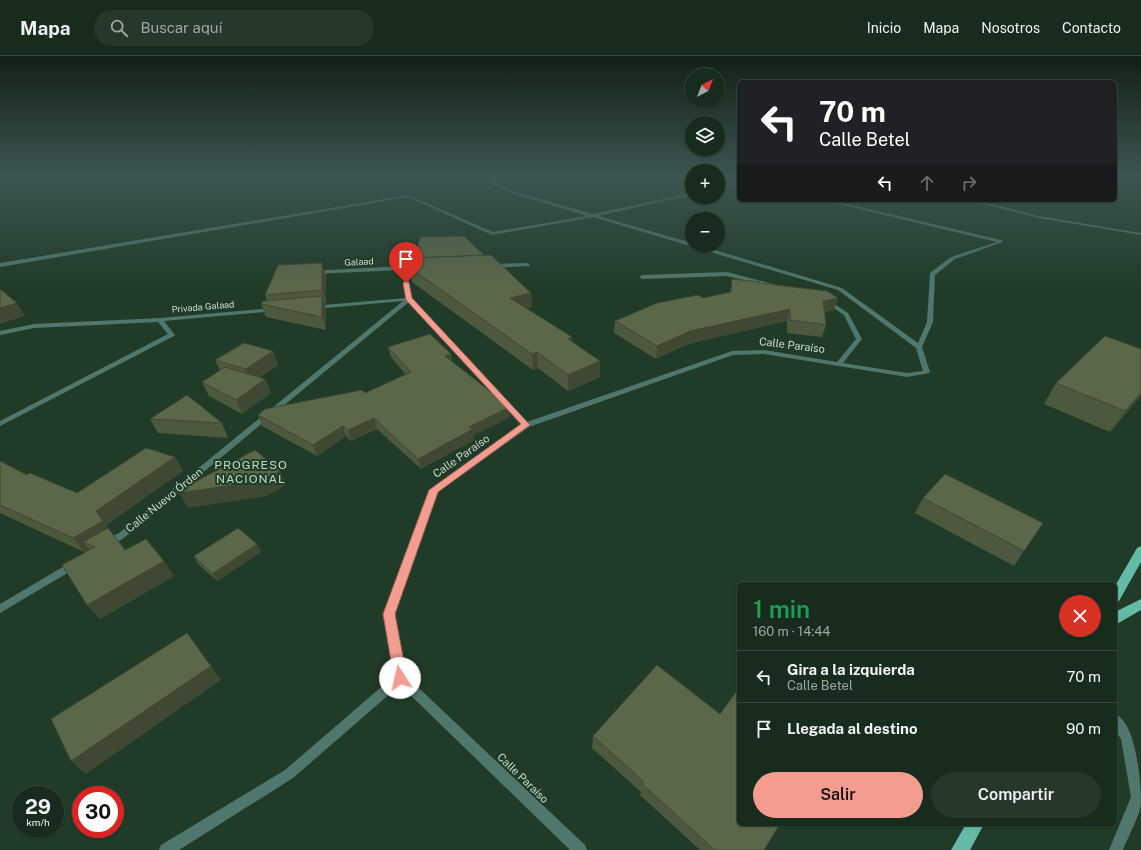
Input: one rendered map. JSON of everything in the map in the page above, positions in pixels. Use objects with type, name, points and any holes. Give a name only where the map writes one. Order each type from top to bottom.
[{"type":"main road","points":[[1117,593],[1141,551]]},
{"type":"main road","points":[[1117,618],[1141,604]]},
{"type":"main road","points":[[960,850],[975,826]]},
{"type":"street","points":[[0,265],[313,212]]},
{"type":"street","points":[[443,212],[492,234],[610,212]]},
{"type":"street","points":[[580,212],[685,243]]},
{"type":"street","points":[[716,252],[840,288],[919,347],[930,322],[932,274],[953,258],[1002,241],[876,212]]},
{"type":"street","points":[[1019,212],[1039,217],[1141,234]]},
{"type":"street","points":[[481,266],[527,265]]},
{"type":"street","name":"Galaad","points":[[304,272],[427,267]]},
{"type":"street","points":[[404,268],[409,299],[526,425]]},
{"type":"street","points":[[642,277],[728,274],[793,290]]},
{"type":"street","points":[[308,307],[409,299]]},
{"type":"street","name":"Calle Nuevo Órden","points":[[102,548],[122,535],[409,299]]},
{"type":"street","points":[[821,299],[828,301],[846,314],[859,339],[839,364]]},
{"type":"street","name":"Privada Galaad","points":[[0,333],[34,326],[160,320],[284,309]]},
{"type":"street","points":[[0,424],[172,335],[160,320]]},
{"type":"street","name":"Calle Paraíso","points":[[580,850],[400,678],[389,614],[434,490],[526,425],[732,353],[764,352],[907,375],[927,372],[919,347]]},
{"type":"street","points":[[0,609],[81,560]]},
{"type":"street","points":[[166,850],[289,774],[400,678]]},
{"type":"street","points":[[1116,850],[1138,797],[1127,737],[1117,723]]},
{"type":"building","points":[[464,236],[484,255],[415,258],[420,237]]},
{"type":"building","points":[[491,255],[531,293],[510,298],[572,337],[568,339],[600,361],[568,375],[537,352],[532,354],[410,268],[412,258]]},
{"type":"building","points":[[322,263],[322,290],[265,295],[278,265]]},
{"type":"building","points":[[732,279],[827,291],[838,298],[823,301],[826,325],[790,320],[790,309],[690,331],[657,346],[615,321],[657,303],[698,295],[703,298],[731,292]]},
{"type":"building","points":[[0,289],[17,303],[0,308]]},
{"type":"building","points":[[322,296],[322,317],[261,304],[263,301]]},
{"type":"building","points":[[430,334],[451,354],[445,356],[510,407],[469,427],[473,429],[418,459],[374,418],[348,430],[343,426],[313,445],[258,415],[265,409],[362,390],[365,393],[411,372],[388,347]]},
{"type":"building","points":[[1105,336],[1141,349],[1141,393],[1125,411],[1056,383]]},
{"type":"building","points":[[244,343],[273,351],[246,369],[215,360]]},
{"type":"building","points":[[225,367],[265,379],[236,400],[202,382]]},
{"type":"building","points":[[187,395],[222,423],[150,419]]},
{"type":"building","points":[[146,448],[175,457],[96,511],[103,521],[73,538],[0,505],[0,461],[27,475],[30,473],[77,493]]},
{"type":"building","points":[[255,450],[280,471],[261,481],[179,493],[178,491]]},
{"type":"building","points":[[945,474],[1043,523],[1024,551],[923,498]]},
{"type":"building","points":[[108,528],[125,550],[146,539],[164,561],[87,605],[62,565],[95,547],[83,542]]},
{"type":"building","points":[[238,528],[257,544],[212,574],[194,556]]},
{"type":"building","points":[[187,633],[211,666],[71,761],[51,719]]},
{"type":"building","points":[[657,665],[720,714],[737,691],[737,826],[779,826],[764,850],[715,850],[642,784],[644,782],[593,736]]},
{"type":"district","name":"PROGRESO NACIONAL","points":[[251,472]]},
{"type":"route","points":[[400,678],[389,614],[434,490],[526,425],[409,299],[406,283]]}]
